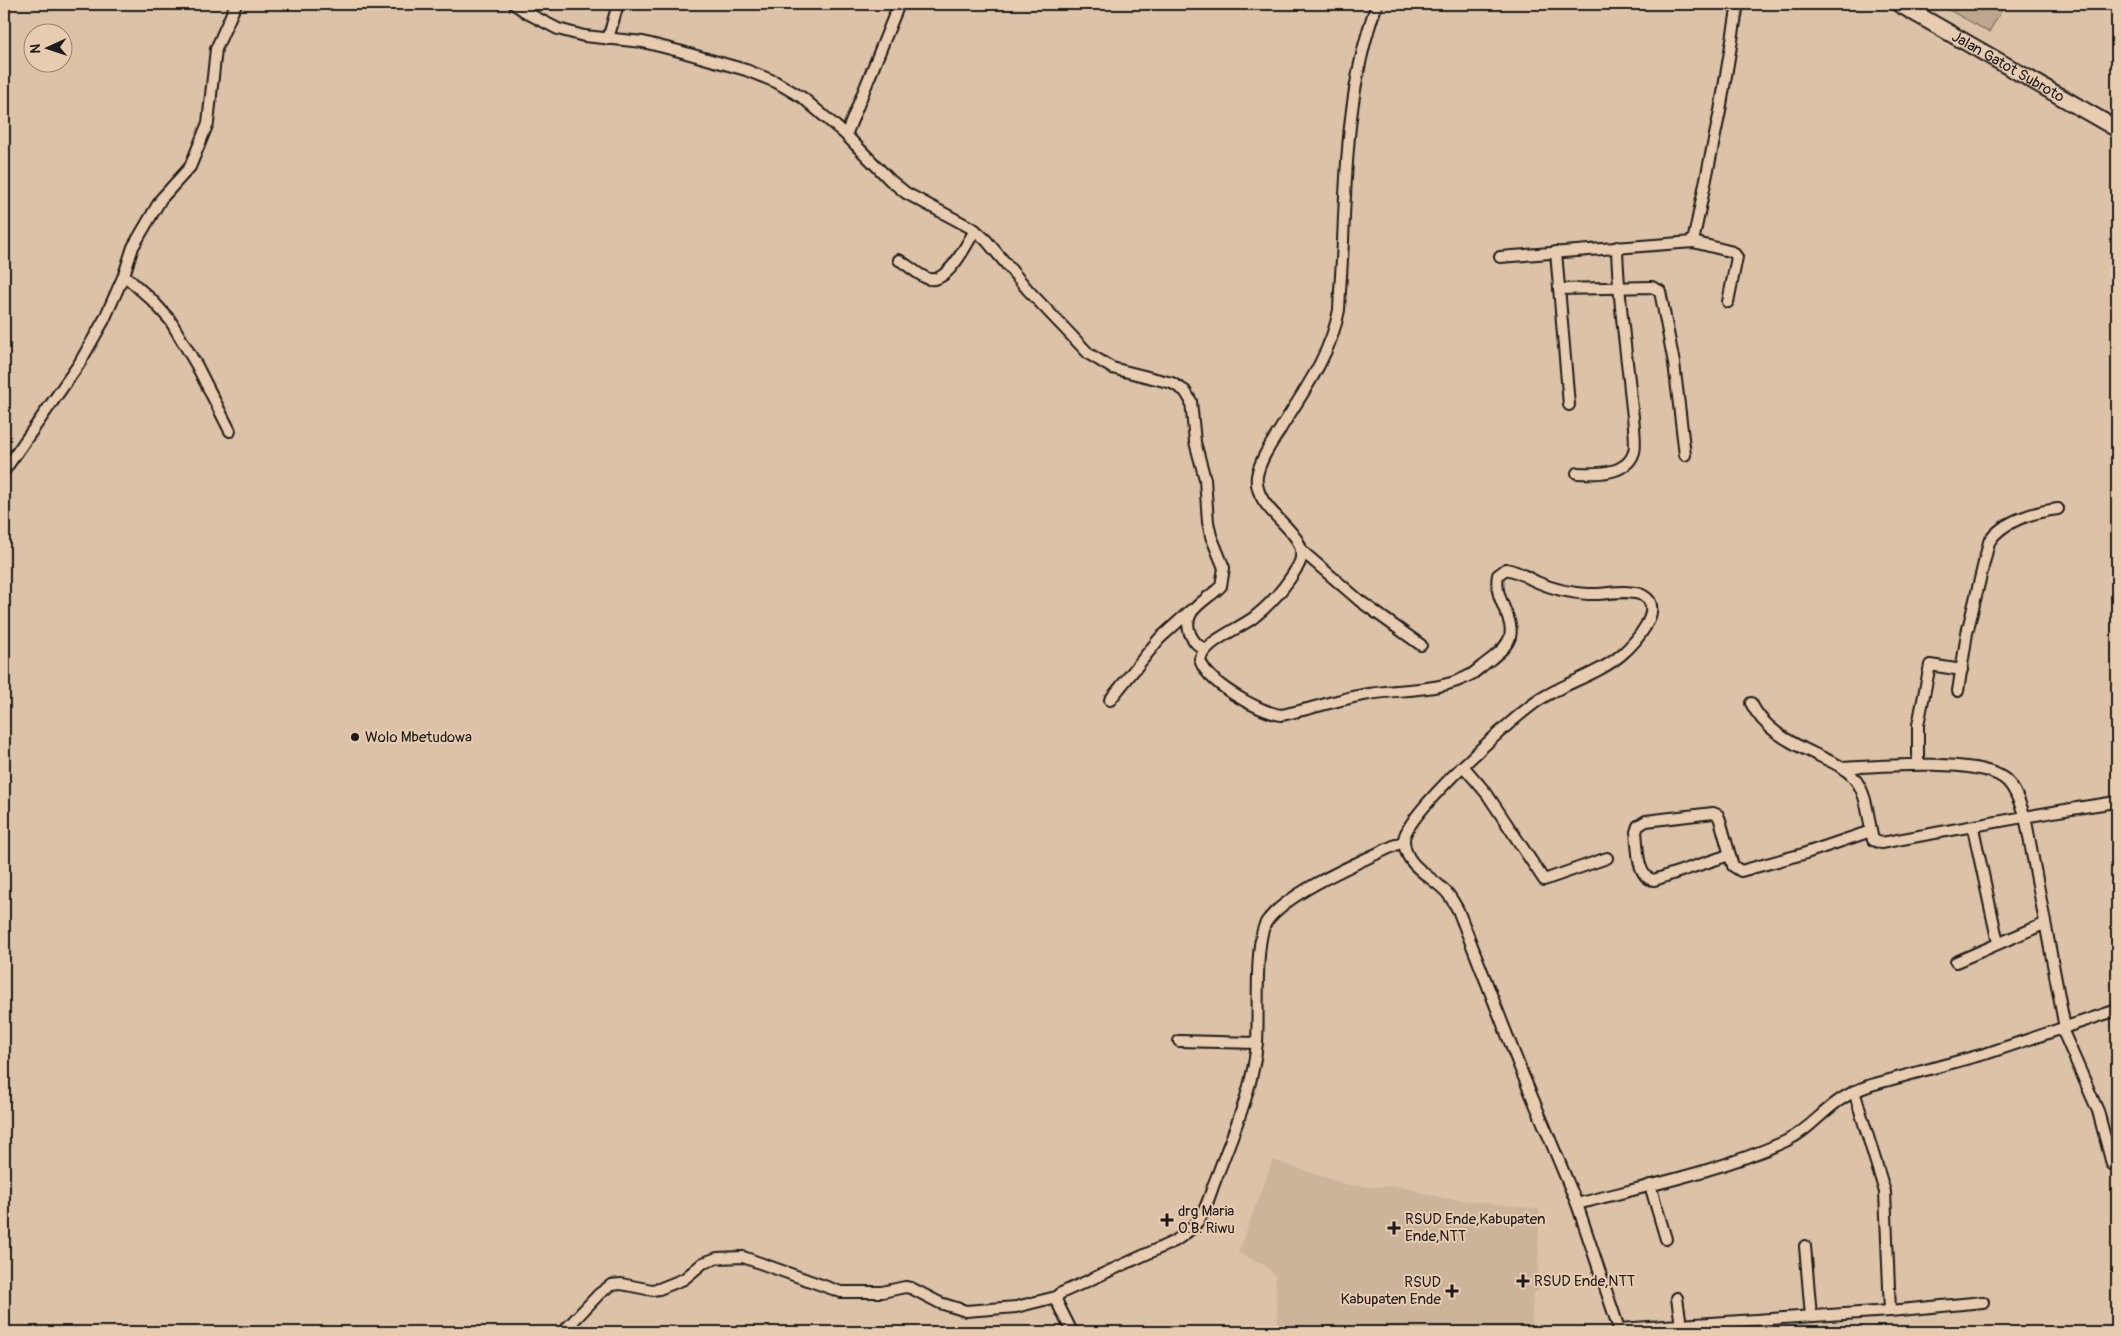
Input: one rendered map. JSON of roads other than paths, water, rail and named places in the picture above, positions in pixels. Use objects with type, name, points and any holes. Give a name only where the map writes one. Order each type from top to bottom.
[{"type":"highway","name":"Jalan Gatot Subroto","points":[[1899,4],[2117,129]]},
{"type":"street","points":[[4,471],[79,364],[104,320],[124,274],[133,247],[158,204],[193,162],[208,123],[216,49],[236,4]]},
{"type":"street","points":[[514,4],[558,29],[584,36],[643,42],[753,73],[776,82],[803,98],[906,193],[975,230],[986,240],[1028,290],[1089,354],[1112,368],[1172,384],[1185,391],[1191,401],[1194,442],[1205,479],[1208,522],[1211,536],[1224,568],[1221,586],[1159,639],[1110,700]]},
{"type":"street","points":[[608,39],[618,4]]},
{"type":"street","points":[[846,136],[899,4]]},
{"type":"street","points":[[1377,4],[1366,39],[1351,118],[1344,192],[1339,310],[1336,326],[1320,364],[1265,455],[1257,476],[1259,494],[1264,504],[1298,540],[1302,551],[1360,601],[1421,645]]},
{"type":"street","points":[[1693,242],[1720,111],[1738,4]]},
{"type":"street","points":[[900,260],[927,278],[936,279],[945,275],[966,247],[975,230]]},
{"type":"street","points":[[1500,257],[1693,242],[1733,252],[1736,256],[1728,302]]},
{"type":"street","points":[[1577,474],[1600,474],[1616,470],[1626,464],[1634,452],[1628,373],[1618,286],[1617,247]]},
{"type":"street","points":[[1556,252],[1569,405]]},
{"type":"street","points":[[124,274],[170,320],[197,366],[230,430]]},
{"type":"street","points":[[1559,289],[1652,286],[1660,291],[1674,363],[1685,455]]},
{"type":"street","points":[[1958,691],[1975,595],[1992,536],[2015,521],[2042,511],[2058,509]]},
{"type":"street","points":[[1302,551],[1298,565],[1282,589],[1268,604],[1253,617],[1205,649],[1200,659],[1201,665],[1207,672],[1240,698],[1268,712],[1281,715],[1366,694],[1434,686],[1457,681],[1472,674],[1506,646],[1510,636],[1510,625],[1498,597],[1496,585],[1498,575],[1506,569],[1523,573],[1536,581],[1570,592],[1588,594],[1637,593],[1645,596],[1650,603],[1650,619],[1636,640],[1621,656],[1541,698],[1464,766],[1421,810],[1410,824],[1404,841],[1407,853],[1413,863],[1444,889],[1455,905],[1577,1204],[1619,1331],[1890,1311],[1983,1302]]},
{"type":"street","points":[[1192,610],[1188,620],[1190,632],[1199,646],[1205,649]]},
{"type":"street","points":[[1918,764],[1918,725],[1930,664],[1962,670]]},
{"type":"street","points":[[1750,703],[1757,715],[1784,738],[1842,768],[1855,779],[1862,792],[1873,840],[1882,843],[1973,828],[2025,816],[2117,802]]},
{"type":"street","points":[[1842,768],[1918,764],[1962,767],[1996,774],[2011,786],[2025,816],[2063,1029],[2098,1111],[2112,1164]]},
{"type":"street","points":[[1464,766],[1486,794],[1544,880],[1606,858]]},
{"type":"street","points":[[1729,855],[1654,880],[1648,879],[1643,875],[1636,832],[1638,826],[1646,820],[1713,813],[1718,815],[1720,820],[1732,866],[1741,871],[1803,854],[1871,831]]},
{"type":"street","points":[[1973,828],[1998,943]]},
{"type":"street","points":[[563,1332],[599,1294],[611,1286],[621,1284],[652,1290],[659,1289],[684,1279],[710,1259],[743,1257],[841,1292],[882,1292],[905,1287],[911,1288],[940,1303],[966,1311],[1016,1306],[1056,1297],[1097,1276],[1175,1241],[1198,1221],[1252,1076],[1257,1043],[1260,946],[1266,923],[1294,899],[1324,879],[1404,841]]},
{"type":"street","points":[[1956,962],[2044,924]]},
{"type":"street","points":[[1577,1204],[1700,1171],[1785,1141],[1812,1124],[1836,1103],[1854,1091],[2063,1029],[2117,1010]]},
{"type":"street","points":[[1179,1041],[1257,1043]]},
{"type":"street","points":[[1854,1091],[1885,1192],[1890,1311]]},
{"type":"street","points":[[1650,1185],[1666,1239]]},
{"type":"street","points":[[1805,1246],[1811,1316]]},
{"type":"street","points":[[1056,1297],[1058,1306],[1072,1332]]},
{"type":"street","points":[[1677,1298],[1681,1325]]},
{"type":"place","name":"Wolo Mbetudowa","points":[[355,737]]},
{"type":"place","name":"drg Maria O.B. Riwu","points":[[1167,1220]]},
{"type":"place","name":"RSUD Ende,Kabupaten Ende,NTT","points":[[1394,1228]]},
{"type":"place","name":"RSUD Ende,NTT","points":[[1523,1281]]},
{"type":"place","name":"RSUD Kabupaten Ende","points":[[1452,1291]]}]
